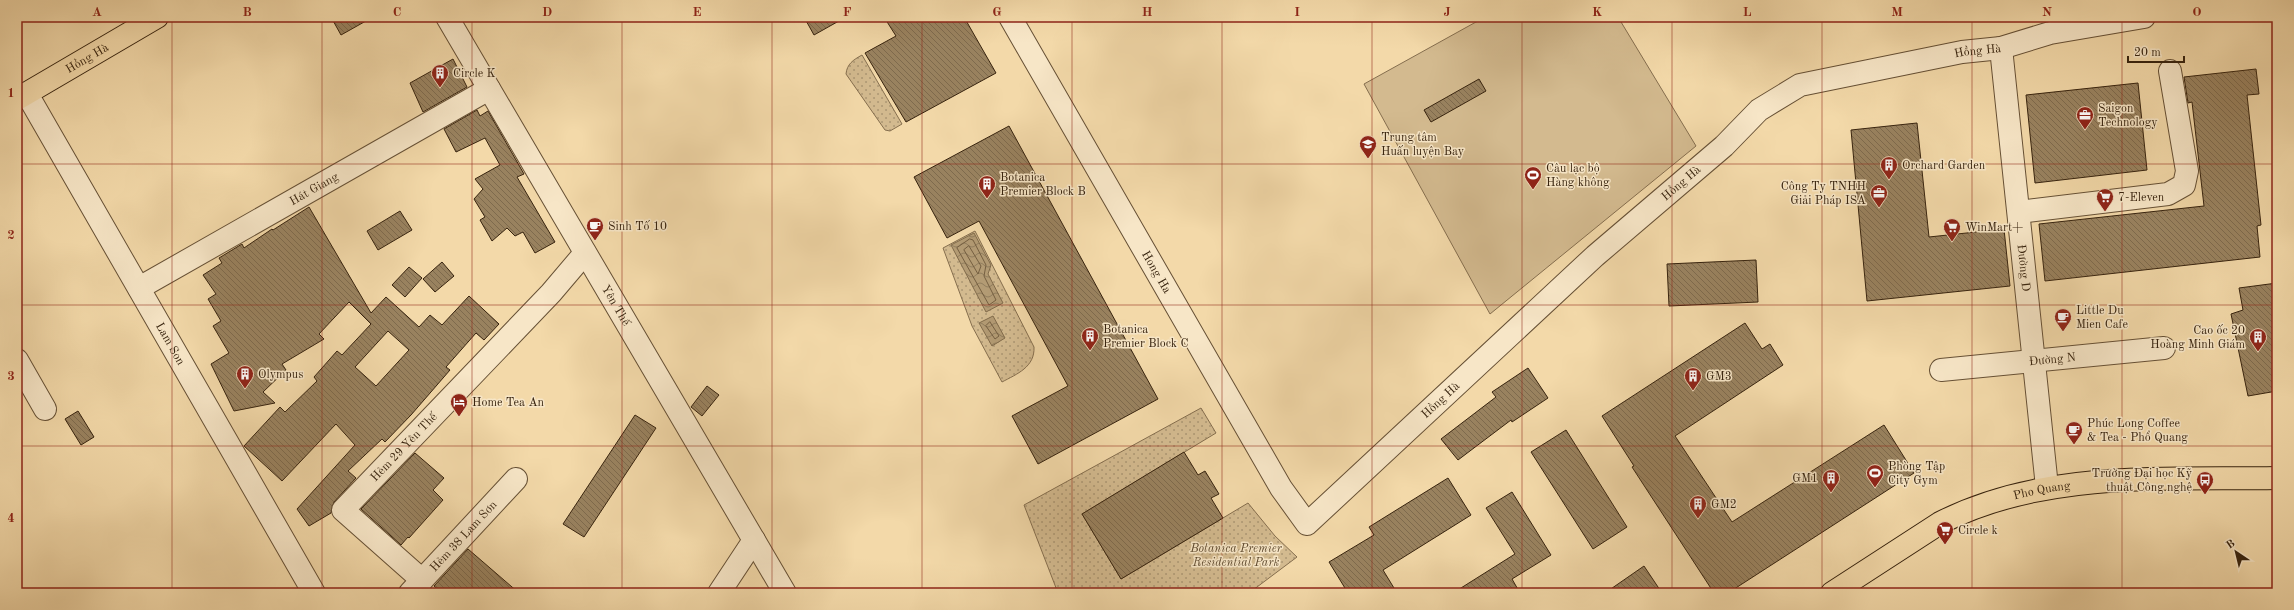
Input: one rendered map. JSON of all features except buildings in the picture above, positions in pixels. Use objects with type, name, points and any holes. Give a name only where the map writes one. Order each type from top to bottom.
[{"type":"main road","name":"Hồng Hà","points":[[22,97],[157,17]]},
{"type":"main road","name":"Pho Quang","points":[[1832,593],[1940,523],[1958,514],[2017,494],[2047,488],[2122,481],[2277,478]]},
{"type":"street","name":"Yên Thế","points":[[447,17],[785,593]]},
{"type":"street","name":"Hồng Hà","points":[[1010,17],[1269,467],[1307,524],[1595,256],[1724,146],[1759,110],[1800,85],[1962,52],[2001,48],[2050,33],[2144,17]]},
{"type":"street","name":"Đường D","points":[[2001,48],[2047,488]]},
{"type":"street","points":[[2019,212],[2168,194],[2184,186],[2187,171],[2170,71]]},
{"type":"street","name":"Hát Giang","points":[[138,288],[489,89]]},
{"type":"street","name":"Lam Son","points":[[22,97],[138,288],[314,593]]},
{"type":"street","name":"Hẻm 29 Yên Thế","points":[[416,587],[343,510],[551,293],[585,253]]},
{"type":"street","name":"Đường N","points":[[1941,370],[2164,348]]},
{"type":"street","points":[[17,360],[45,409]]},
{"type":"street","name":"Hẻm 38 Lam Sơn","points":[[416,587],[516,479]]},
{"type":"street","points":[[719,593],[754,540]]},
{"type":"green space","name":"Câu lạc bộ Hàng không","points":[[1485,17],[1618,17],[1696,146],[1490,314],[1364,84]]},
{"type":"green space","points":[[862,55],[902,124],[890,131],[885,130],[846,74],[851,63]]},
{"type":"green space","points":[[975,231],[1034,347],[1032,360],[1028,365],[1019,373],[1002,382],[972,326],[943,248]]},
{"type":"green space","name":"Botanica Premier Residential Park","points":[[1201,408],[1216,433],[1082,514],[1121,579],[1248,503],[1275,536],[1297,557],[1249,593],[1058,593],[1024,505]]},
{"type":"water","points":[[974,233],[991,265],[988,274],[1003,303],[986,312],[951,245]]},
{"type":"water","points":[[993,316],[1005,338],[992,346],[979,323]]},
{"type":"place","name":"Circle K","points":[[440,88]]},
{"type":"place","name":"Saigon Technology","points":[[2085,130]]},
{"type":"place","name":"Trung tâm Huấn luyện Bay","points":[[1368,159]]},
{"type":"place","name":"Orchard Garden","points":[[1889,180]]},
{"type":"place","name":"Câu lạc bộ Hàng không","points":[[1533,190]]},
{"type":"place","name":"Botanica Premier Block B","points":[[987,199]]},
{"type":"place","name":"Công Ty TNHH Giải Pháp ISA","points":[[1879,208]]},
{"type":"place","name":"7-Eleven","points":[[2105,212]]},
{"type":"place","name":"Sinh Tố 10","points":[[595,241]]},
{"type":"place","name":"WinMart+","points":[[1952,242]]},
{"type":"place","name":"Little Du Mien Cafe","points":[[2063,332]]},
{"type":"place","name":"Botanica Premier Block C","points":[[1090,351]]},
{"type":"place","name":"Cao ốc 20 Hoàng Minh Giám","points":[[2258,352]]},
{"type":"place","name":"Olympus","points":[[245,389]]},
{"type":"place","name":"GM3","points":[[1693,391]]},
{"type":"place","name":"Home Tea An","points":[[459,417]]},
{"type":"place","name":"Phúc Long Coffee & Tea - Phổ Quang","points":[[2074,445]]},
{"type":"place","name":"Phòng Tập City Gym","points":[[1875,488]]},
{"type":"place","name":"GM1","points":[[1831,493]]},
{"type":"place","name":"Trường Đại học Kỹ thuật Công nghệ","points":[[2205,495]]},
{"type":"place","name":"GM2","points":[[1698,519]]},
{"type":"place","name":"Circle k","points":[[1945,545]]}]
